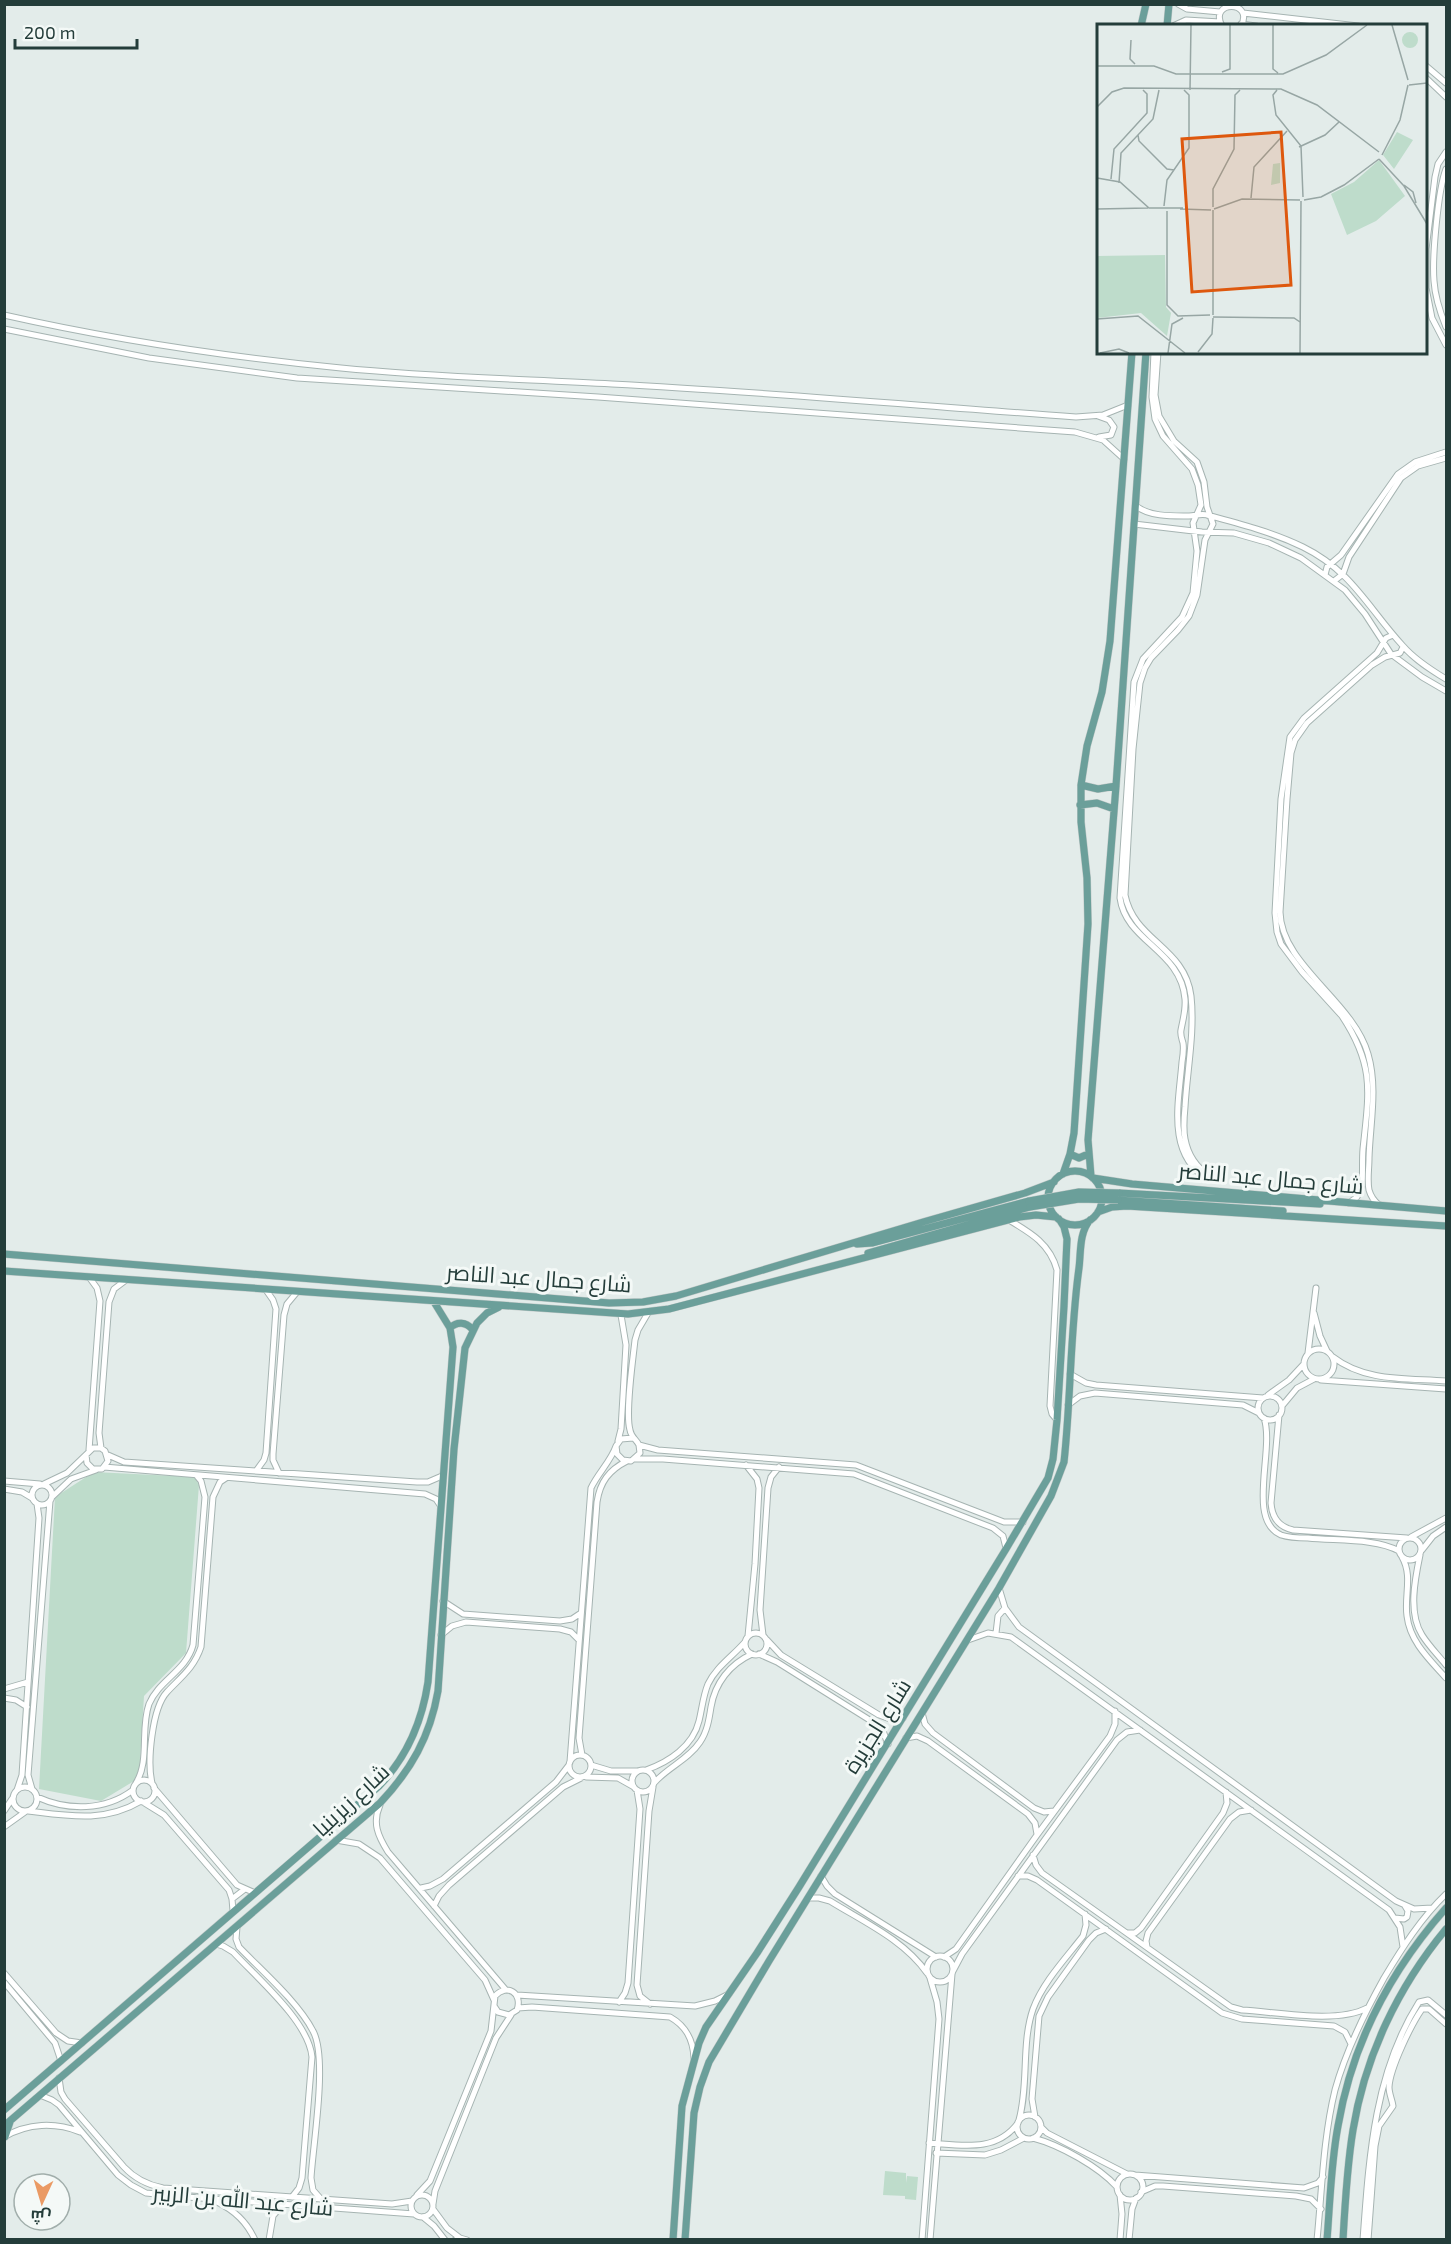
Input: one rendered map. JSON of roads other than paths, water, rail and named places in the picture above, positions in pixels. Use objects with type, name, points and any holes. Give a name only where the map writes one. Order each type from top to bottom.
[{"type":"main road","points":[[1141,24],[1146,4]]},
{"type":"main road","points":[[1167,24],[1169,4]]},
{"type":"main road","points":[[1118,1200],[1098,1212],[1090,1220],[1075,1224],[1058,1218],[1052,1212],[1049,1193],[1054,1182],[1063,1174],[1074,1133],[1088,924],[1088,893],[1080,805],[1081,785],[1087,746],[1102,692],[1108,657],[1132,354]]},
{"type":"main road","points":[[1098,1212],[1102,1202],[1101,1191],[1092,1177],[1088,1154],[1146,354]]},
{"type":"main road","points":[[1081,785],[1098,789],[1116,786]]},
{"type":"main road","points":[[1080,805],[1098,803],[1114,809]]},
{"type":"main road","points":[[1070,1154],[1079,1158],[1088,1154]]},
{"type":"main road","points":[[1063,1174],[1080,1172],[1092,1177]]},
{"type":"main road","name":"شارع جمال عبد الناصر","points":[[1092,1177],[1118,1183],[1446,1211]]},
{"type":"main road","name":"شارع جمال عبد الناصر","points":[[4,1255],[632,1303],[676,1296],[1025,1193],[1054,1182]]},
{"type":"main road","points":[[1118,1183],[1114,1194],[1118,1200]]},
{"type":"main road","points":[[858,1258],[880,1248],[1030,1208],[1079,1192],[1118,1200],[1308,1204],[1331,1202]]},
{"type":"main road","points":[[850,1244],[872,1243],[1030,1208],[1034,1203],[1025,1193]]},
{"type":"main road","name":"شارع جمال عبد الناصر","points":[[1118,1200],[1271,1209],[1295,1215],[1446,1226]]},
{"type":"main road","name":"شارع جمال عبد الناصر","points":[[4,1271],[621,1315],[648,1313],[1009,1220],[1030,1208],[1058,1218]]},
{"type":"main road","name":"شارع الجزيرة","points":[[673,2240],[678,2141],[683,2098],[706,2027],[888,1744],[1044,1485],[1053,1459],[1057,1420],[1060,1306],[1067,1239],[1066,1231],[1058,1218]]},
{"type":"main road","name":"شارع الجزيرة","points":[[685,2240],[696,2100],[709,2062],[999,1588],[1051,1496],[1064,1462],[1066,1449],[1074,1304],[1082,1238],[1090,1220]]},
{"type":"main road","points":[[1067,1239],[1074,1235],[1082,1238]]},
{"type":"main road","name":"شارع زيزينيا","points":[[4,2110],[379,1786],[408,1748],[423,1708],[428,1682],[453,1347],[450,1328],[434,1302]]},
{"type":"main road","points":[[450,1328],[457,1323],[463,1323],[472,1329],[487,1313],[499,1307]]},
{"type":"main road","name":"شارع زيزينيا","points":[[7,2124],[380,1803],[418,1754],[434,1714],[458,1416],[465,1348],[472,1329]]},
{"type":"main road","points":[[1054,1448],[1061,1451],[1066,1449]]},
{"type":"main road","points":[[1053,1459],[1060,1458],[1064,1462]]},
{"type":"main road","points":[[436,1552],[448,1552]]},
{"type":"main road","points":[[408,1748],[418,1754]]},
{"type":"main road","points":[[402,1758],[410,1759],[411,1765]]},
{"type":"main road","points":[[851,1802],[854,1809],[862,1810]]},
{"type":"main road","points":[[843,1815],[852,1814],[854,1822]]},
{"type":"main road","points":[[1327,2240],[1335,2145],[1342,2107],[1358,2051],[1379,1995],[1446,1908]]},
{"type":"main road","points":[[1343,2240],[1353,2132],[1369,2066],[1397,2002],[1421,1962],[1446,1929]]},
{"type":"main road","points":[[117,2013],[126,2021]]},
{"type":"main road","points":[[107,2021],[115,2031]]},
{"type":"main road","points":[[5,2137],[7,2124]]},
{"type":"main road","points":[[679,2132],[685,2134],[692,2132]]},
{"type":"main road","points":[[678,2141],[692,2142]]},
{"type":"main road","points":[[1319,2224],[1328,2225]]},
{"type":"street","points":[[1178,4],[1187,9],[1220,12]]},
{"type":"street","points":[[1177,24],[1186,20],[1221,24],[1220,12],[1226,6],[1232,5],[1240,9],[1345,24]]},
{"type":"street","points":[[1240,9],[1241,24]]},
{"type":"street","points":[[1427,68],[1446,83]]},
{"type":"street","points":[[1427,80],[1446,97]]},
{"type":"street","points":[[1427,241],[1435,177],[1438,164],[1446,152]]},
{"type":"street","points":[[1446,169],[1439,204],[1434,280],[1438,305],[1446,327]]},
{"type":"street","points":[[1427,297],[1432,318],[1446,345]]},
{"type":"street","points":[[4,315],[178,348],[343,368],[614,384],[1076,417],[1096,416],[1128,405]]},
{"type":"street","points":[[4,329],[141,357],[287,377],[622,399],[1075,432],[1098,437],[1109,436],[1114,428],[1109,420],[1096,416]]},
{"type":"street","points":[[1156,354],[1155,395],[1159,416],[1168,433],[1197,462],[1213,524],[1203,548],[1197,595],[1189,616],[1151,658],[1144,668],[1140,683],[1132,748],[1125,886],[1127,904],[1132,917],[1176,959],[1188,981],[1192,1011],[1184,1131],[1190,1155],[1197,1165],[1210,1176],[1208,1180],[1191,1165],[1178,1136],[1183,1049],[1181,1031],[1185,1010],[1183,987],[1170,962],[1131,925],[1121,905],[1119,887],[1134,681],[1143,659],[1182,617],[1193,593],[1197,551],[1193,530],[1201,505],[1196,477],[1184,459],[1159,431],[1155,419],[1152,397],[1156,354]]},
{"type":"street","points":[[1098,437],[1124,459]]},
{"type":"street","points":[[1325,575],[1326,569],[1341,555],[1402,470],[1446,453]]},
{"type":"street","points":[[1334,581],[1343,574],[1349,556],[1401,478],[1417,464],[1446,458]]},
{"type":"street","points":[[1136,506],[1153,514],[1196,516],[1205,514],[1254,527],[1311,551],[1343,574],[1403,647],[1446,679]]},
{"type":"street","points":[[1134,524],[1234,533],[1269,543],[1301,558],[1334,581],[1359,607],[1383,644],[1394,656],[1446,692]]},
{"type":"street","points":[[1349,1203],[1358,1195],[1365,1181],[1371,1091],[1352,1032],[1312,977],[1281,944],[1276,924],[1286,751],[1292,739],[1313,713],[1369,664],[1386,638],[1394,635]]},
{"type":"street","points":[[1369,664],[1402,652],[1403,647]]},
{"type":"street","points":[[1365,1181],[1372,1197],[1380,1206]]},
{"type":"street","points":[[1009,1220],[1034,1234],[1050,1253],[1057,1270],[1060,1306],[1050,1410],[1057,1420]]},
{"type":"street","points":[[89,1277],[97,1288],[100,1301],[87,1453],[88,1466],[96,1470]]},
{"type":"street","points":[[126,1280],[114,1289],[108,1302],[99,1433],[101,1448],[117,1461],[417,1482],[429,1482],[442,1476]]},
{"type":"street","points":[[1259,1413],[1259,1404],[1265,1397],[1284,1385],[1303,1365],[1308,1353],[1316,1288]]},
{"type":"street","points":[[256,1471],[266,1454],[275,1304],[266,1290]]},
{"type":"street","points":[[279,1473],[274,1464],[273,1454],[284,1315],[287,1304],[297,1292]]},
{"type":"street","points":[[100,1301],[108,1302]]},
{"type":"street","points":[[275,1304],[281,1302],[287,1304]]},
{"type":"street","points":[[1314,1312],[1317,1328],[1327,1351],[1349,1368],[1368,1375],[1446,1381]]},
{"type":"street","points":[[635,1459],[640,1453],[639,1445],[633,1438],[628,1422],[634,1346],[638,1330],[648,1313]]},
{"type":"street","points":[[621,1315],[626,1345],[621,1429],[617,1444],[591,1488],[571,1773],[583,1777],[618,1778],[646,1792],[689,1755],[699,1743],[707,1729],[716,1690],[724,1675],[737,1663],[752,1654],[772,1659],[876,1724],[883,1731],[888,1744]]},
{"type":"street","points":[[624,1329],[638,1330]]},
{"type":"street","points":[[1308,1353],[1321,1349],[1327,1351]]},
{"type":"street","points":[[1321,1380],[1331,1374],[1334,1369],[1333,1357]]},
{"type":"street","points":[[1303,1365],[1308,1376],[1314,1379],[1446,1389]]},
{"type":"street","points":[[1070,1374],[1086,1383],[1096,1385],[1265,1397],[1278,1400],[1282,1408]]},
{"type":"street","points":[[1314,1379],[1292,1392],[1279,1415],[1271,1503],[1273,1514],[1278,1523],[1293,1530],[1409,1538],[1420,1543],[1421,1553],[1414,1610],[1418,1627],[1428,1644],[1446,1665]]},
{"type":"street","points":[[1068,1405],[1080,1396],[1095,1393],[1244,1404],[1259,1413],[1264,1418],[1268,1433],[1263,1510],[1271,1528],[1289,1537],[1383,1544],[1399,1551],[1408,1570],[1407,1618],[1411,1634],[1446,1678]]},
{"type":"street","points":[[1264,1418],[1275,1419],[1279,1415]]},
{"type":"street","points":[[617,1444],[625,1437],[633,1438]]},
{"type":"street","points":[[617,1444],[619,1458],[627,1461]]},
{"type":"street","points":[[639,1445],[658,1450],[855,1465],[1004,1522],[1023,1522]]},
{"type":"street","points":[[32,1498],[34,1488],[67,1473],[87,1453],[96,1447],[101,1448]]},
{"type":"street","points":[[104,1467],[108,1455]]},
{"type":"street","points":[[434,1906],[449,1885],[563,1787],[590,1772],[591,1765],[582,1755],[579,1738],[597,1502],[600,1487],[609,1473],[627,1461],[658,1458],[859,1475],[993,1528],[1000,1532],[1005,1540],[1006,1549]]},
{"type":"street","points":[[116,1468],[117,1461]]},
{"type":"street","points":[[263,1462],[267,1465],[274,1464]]},
{"type":"street","points":[[746,1465],[757,1479],[759,1488],[756,1564],[746,1639],[746,1648],[752,1654]]},
{"type":"street","points":[[37,1504],[43,1505],[71,1479],[104,1467],[416,1493],[430,1496],[440,1505]]},
{"type":"street","points":[[759,1654],[767,1647],[760,1610],[768,1488],[771,1477],[779,1467]]},
{"type":"street","points":[[4,1481],[43,1484],[51,1489],[28,1775],[37,1797],[56,1804],[90,1806],[113,1802],[133,1790],[142,1769],[145,1721],[150,1702],[160,1686],[187,1661],[193,1645],[204,1489],[196,1475]]},
{"type":"street","points":[[13,1797],[17,1809],[90,1817],[118,1812],[151,1799],[153,1786],[150,1770],[155,1713],[162,1698],[188,1672],[201,1647],[213,1497],[220,1482],[226,1478]]},
{"type":"street","points":[[416,1493],[417,1482]]},
{"type":"street","points":[[759,1488],[768,1488]]},
{"type":"street","points":[[4,1490],[21,1492],[32,1498],[37,1504],[39,1518],[22,1775],[18,1790],[4,1811]]},
{"type":"street","points":[[1399,1551],[1402,1541],[1446,1518]]},
{"type":"street","points":[[1000,1532],[1004,1522]]},
{"type":"street","points":[[1402,1557],[1412,1560],[1421,1553],[1433,1536],[1446,1527]]},
{"type":"street","points":[[202,1538],[210,1538]]},
{"type":"street","points":[[999,1588],[1005,1608],[1019,1627],[1405,1906],[1414,1909],[1432,1908]]},
{"type":"street","points":[[443,1601],[463,1614],[482,1616],[560,1621],[572,1619],[581,1613]]},
{"type":"street","points":[[996,1633],[996,1622],[1005,1608]]},
{"type":"street","points":[[196,1612],[205,1613]]},
{"type":"street","points":[[1400,1618],[1407,1618]]},
{"type":"street","points":[[441,1635],[453,1626],[466,1622],[560,1629],[571,1632],[579,1640]]},
{"type":"street","points":[[591,1765],[610,1771],[646,1770],[677,1753],[693,1737],[699,1723],[707,1686],[718,1669],[746,1639],[757,1633],[781,1655],[879,1715],[890,1719],[903,1718]]},
{"type":"street","points":[[966,1640],[980,1634],[996,1633],[1011,1637],[1389,1910],[1400,1927],[1403,1947]]},
{"type":"street","points":[[1422,1650],[1428,1644]]},
{"type":"street","points":[[718,1669],[724,1675]]},
{"type":"street","points":[[4,1689],[28,1682]]},
{"type":"street","points":[[4,1698],[16,1700],[27,1707]]},
{"type":"street","points":[[821,1876],[826,1886],[835,1894],[936,1957],[944,1957],[956,1949],[1113,1731],[1115,1711]]},
{"type":"street","points":[[922,1713],[925,1724],[933,1733],[1034,1808],[1044,1812],[1054,1811]]},
{"type":"street","points":[[808,1898],[830,1901],[898,1943],[911,1953],[936,1982],[944,1982],[1117,1740],[1127,1732],[1140,1730]]},
{"type":"street","points":[[906,1738],[917,1736],[928,1741],[1028,1814],[1035,1823],[1036,1835]]},
{"type":"street","points":[[1178,1757],[1186,1748]]},
{"type":"street","points":[[421,1888],[443,1879],[556,1782],[575,1757],[582,1755]]},
{"type":"street","points":[[646,1770],[653,1774],[654,1785],[649,1811],[637,1978],[640,1996],[650,2004]]},
{"type":"street","points":[[619,2002],[626,1993],[629,1978],[640,1809],[632,1779],[637,1771]]},
{"type":"street","points":[[136,1783],[144,1780],[153,1786],[237,1885],[255,1893]]},
{"type":"street","points":[[18,1790],[26,1787],[32,1789]]},
{"type":"street","points":[[133,1790],[135,1797],[158,1809],[164,1815],[229,1890],[233,1911]]},
{"type":"street","points":[[1127,1933],[1134,1933],[1141,1928],[1223,1814],[1227,1803],[1226,1792]]},
{"type":"street","points":[[4,1827],[36,1806],[37,1797]]},
{"type":"street","points":[[380,1803],[375,1821],[376,1830],[388,1852],[506,1990],[517,1995],[695,2006],[715,2001],[730,1993]]},
{"type":"street","points":[[1148,1948],[1146,1941],[1148,1933],[1230,1819],[1239,1812],[1251,1810]]},
{"type":"street","points":[[336,1840],[359,1844],[380,1858],[485,1980],[494,2003],[502,2014],[513,2014]]},
{"type":"street","points":[[380,1858],[388,1852]]},
{"type":"street","points":[[1034,1855],[1036,1865],[1042,1873],[1221,2001],[1236,2008],[1334,2017],[1351,2015],[1367,2008]]},
{"type":"street","points":[[1018,1876],[1028,1876],[1037,1880],[1229,2016],[1334,2026],[1345,2032],[1350,2044]]},
{"type":"street","points":[[232,1899],[245,1889]]},
{"type":"street","points":[[1317,2240],[1331,2108],[1350,2044],[1367,2008],[1379,1995],[1403,1947],[1432,1908],[1446,1894]]},
{"type":"street","points":[[1395,1918],[1407,1917],[1408,1911],[1405,1906]]},
{"type":"street","points":[[1024,2138],[1019,2133],[1018,2122],[1024,2099],[1029,2029],[1033,2010],[1041,1992],[1083,1935],[1086,1925],[1085,1914]]},
{"type":"street","points":[[237,1926],[236,1939],[239,1947],[296,2008],[312,2030],[320,2056],[311,2184],[321,2199]]},
{"type":"street","points":[[1106,1929],[1096,1933],[1089,1940],[1042,2009],[1037,2029],[1032,2099],[1035,2117],[1041,2127],[1047,2133],[1127,2174],[1304,2188],[1318,2183],[1323,2177]]},
{"type":"street","points":[[216,1944],[233,1952],[301,2026],[311,2050],[303,2178],[292,2197]]},
{"type":"street","points":[[922,2240],[939,2019],[937,2002],[928,1975],[930,1961],[936,1957]]},
{"type":"street","points":[[930,2240],[952,1972],[951,1962],[944,1957]]},
{"type":"street","points":[[4,1973],[56,2033],[68,2041],[82,2043]]},
{"type":"street","points":[[629,1978],[637,1978]]},
{"type":"street","points":[[4,1982],[51,2037],[58,2049],[61,2061]]},
{"type":"street","points":[[445,2240],[434,2226],[423,2217],[414,2214],[412,2201],[427,2185],[493,2022],[494,2003],[498,1993],[506,1990]]},
{"type":"street","points":[[423,2217],[429,2215],[433,2206],[435,2189],[496,2038],[502,2026],[518,2008],[517,1995]]},
{"type":"street","points":[[1365,2240],[1372,2136],[1386,2078],[1400,2040],[1418,2005],[1422,2001],[1431,2002],[1446,2015]]},
{"type":"street","points":[[659,2015],[660,2004]]},
{"type":"street","points":[[518,2008],[532,2007],[670,2017],[682,2026],[692,2041],[694,2060]]},
{"type":"street","points":[[1368,2202],[1378,2132],[1392,2106],[1390,2083],[1405,2042],[1424,2007],[1429,2008],[1446,2024]]},
{"type":"street","points":[[493,2022],[502,2026]]},
{"type":"street","name":"شارع عبد الله بن الزبير","points":[[59,2078],[61,2092],[72,2108],[124,2168],[135,2177],[156,2186],[321,2199],[399,2203],[412,2201]]},
{"type":"street","points":[[310,2089],[318,2090]]},
{"type":"street","name":"شارع عبد الله بن الزبير","points":[[40,2095],[53,2100],[66,2113],[118,2175],[131,2185],[154,2194],[414,2214]]},
{"type":"street","points":[[66,2113],[72,2108]]},
{"type":"street","points":[[929,2143],[978,2146],[992,2144],[1009,2134],[1027,2115],[1035,2117]]},
{"type":"street","points":[[5,2137],[25,2128],[41,2125],[67,2127],[83,2133]]},
{"type":"street","points":[[1033,2138],[1040,2132],[1041,2127]]},
{"type":"street","points":[[928,2153],[985,2155],[1001,2150],[1024,2138],[1033,2138],[1048,2143],[1093,2167],[1117,2187],[1122,2208],[1120,2240]]},
{"type":"street","points":[[1117,2187],[1120,2179],[1127,2174]]},
{"type":"street","points":[[1136,2175],[1142,2185],[1141,2192]]},
{"type":"street","points":[[427,2185],[435,2189]]},
{"type":"street","points":[[1129,2240],[1131,2214],[1136,2198],[1141,2192],[1155,2186],[1296,2196],[1311,2199],[1321,2210]]},
{"type":"street","points":[[187,2190],[187,2197]]},
{"type":"street","points":[[417,2195],[425,2195],[447,2228],[458,2239],[467,2240]]},
{"type":"street","points":[[1120,2195],[1128,2199],[1136,2198]]},
{"type":"street","points":[[210,2199],[236,2213],[246,2224],[255,2240]]},
{"type":"street","points":[[399,2203],[400,2213]]},
{"type":"street","points":[[269,2240],[273,2216],[283,2204]]}]
